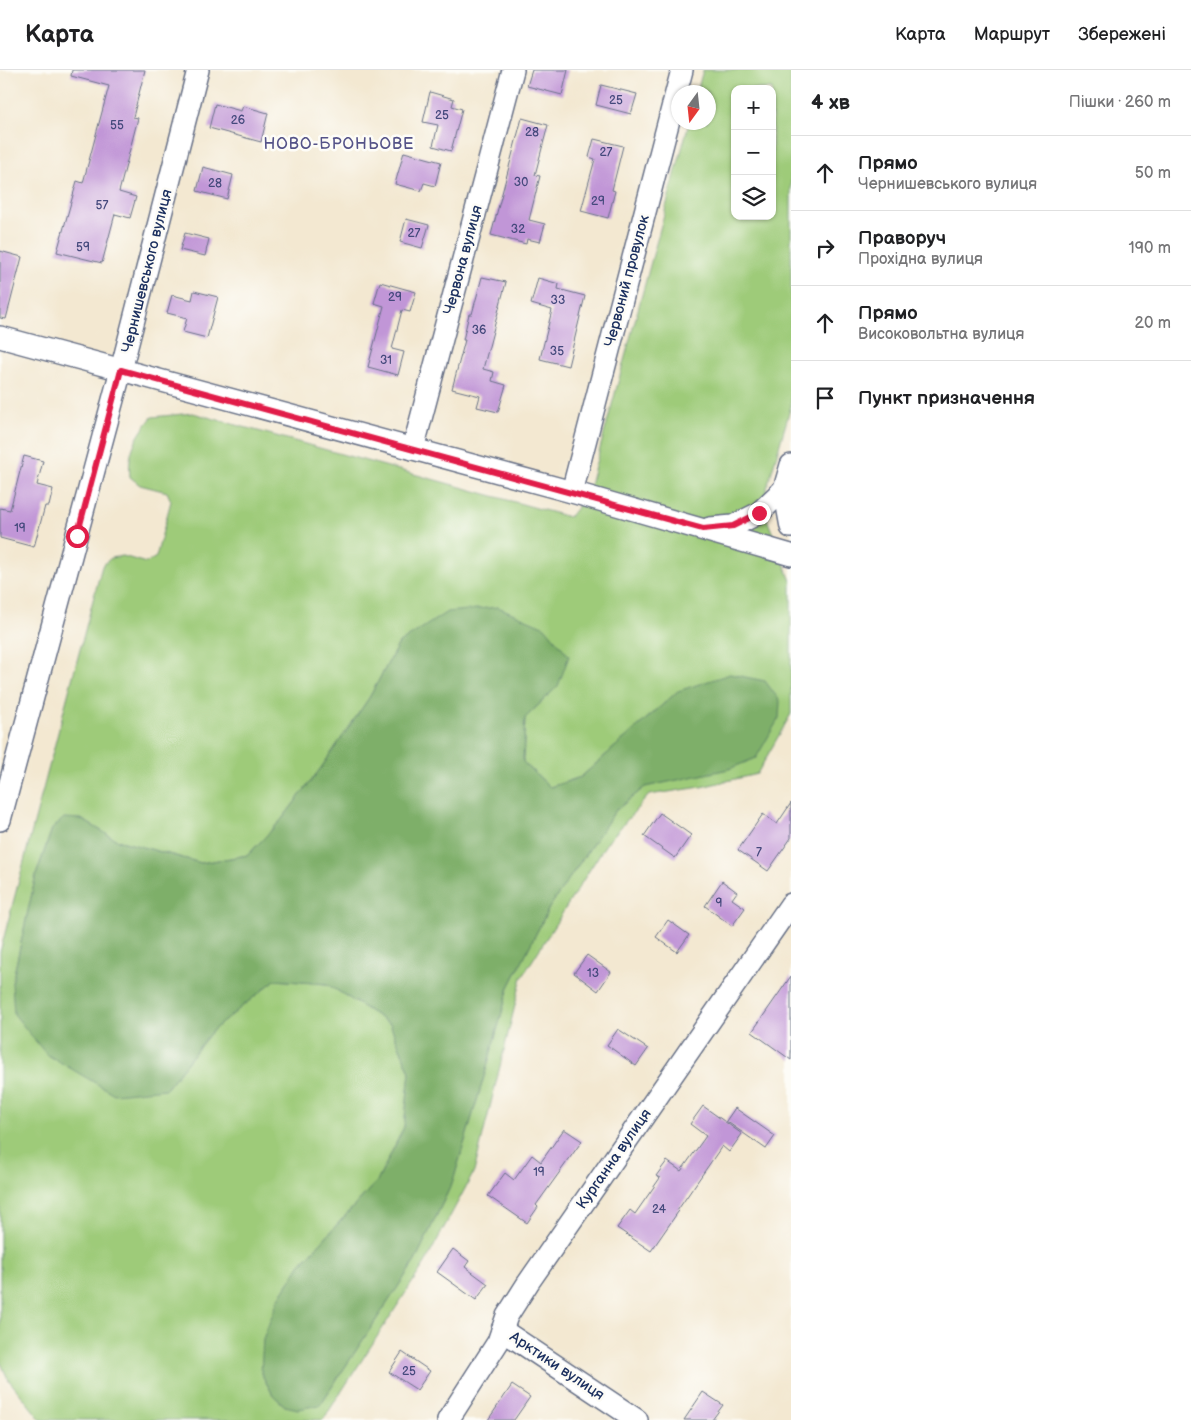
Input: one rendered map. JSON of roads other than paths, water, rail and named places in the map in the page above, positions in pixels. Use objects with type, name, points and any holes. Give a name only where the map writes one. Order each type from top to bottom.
[{"type":"street","name":"Чернишевського вулиця","points":[[0,820],[121,370],[198,70]]},
{"type":"street","name":"Червона вулиця","points":[[413,449],[513,70]]},
{"type":"street","name":"Червоний провулок","points":[[572,492],[682,70]]},
{"type":"street","points":[[0,337],[572,492],[791,555]]},
{"type":"street","points":[[791,465],[784,489],[791,527]]},
{"type":"street","points":[[703,529],[733,526],[742,522],[759,513],[784,489]]},
{"type":"street","name":"Курганна вулиця","points":[[448,1420],[494,1350],[513,1305],[528,1282],[791,904]]},
{"type":"street","name":"Арктики вулиця","points":[[502,1330],[637,1420]]},
{"type":"district","name":"НОВО-БРОНЬОВЕ","points":[[339,144]]}]
